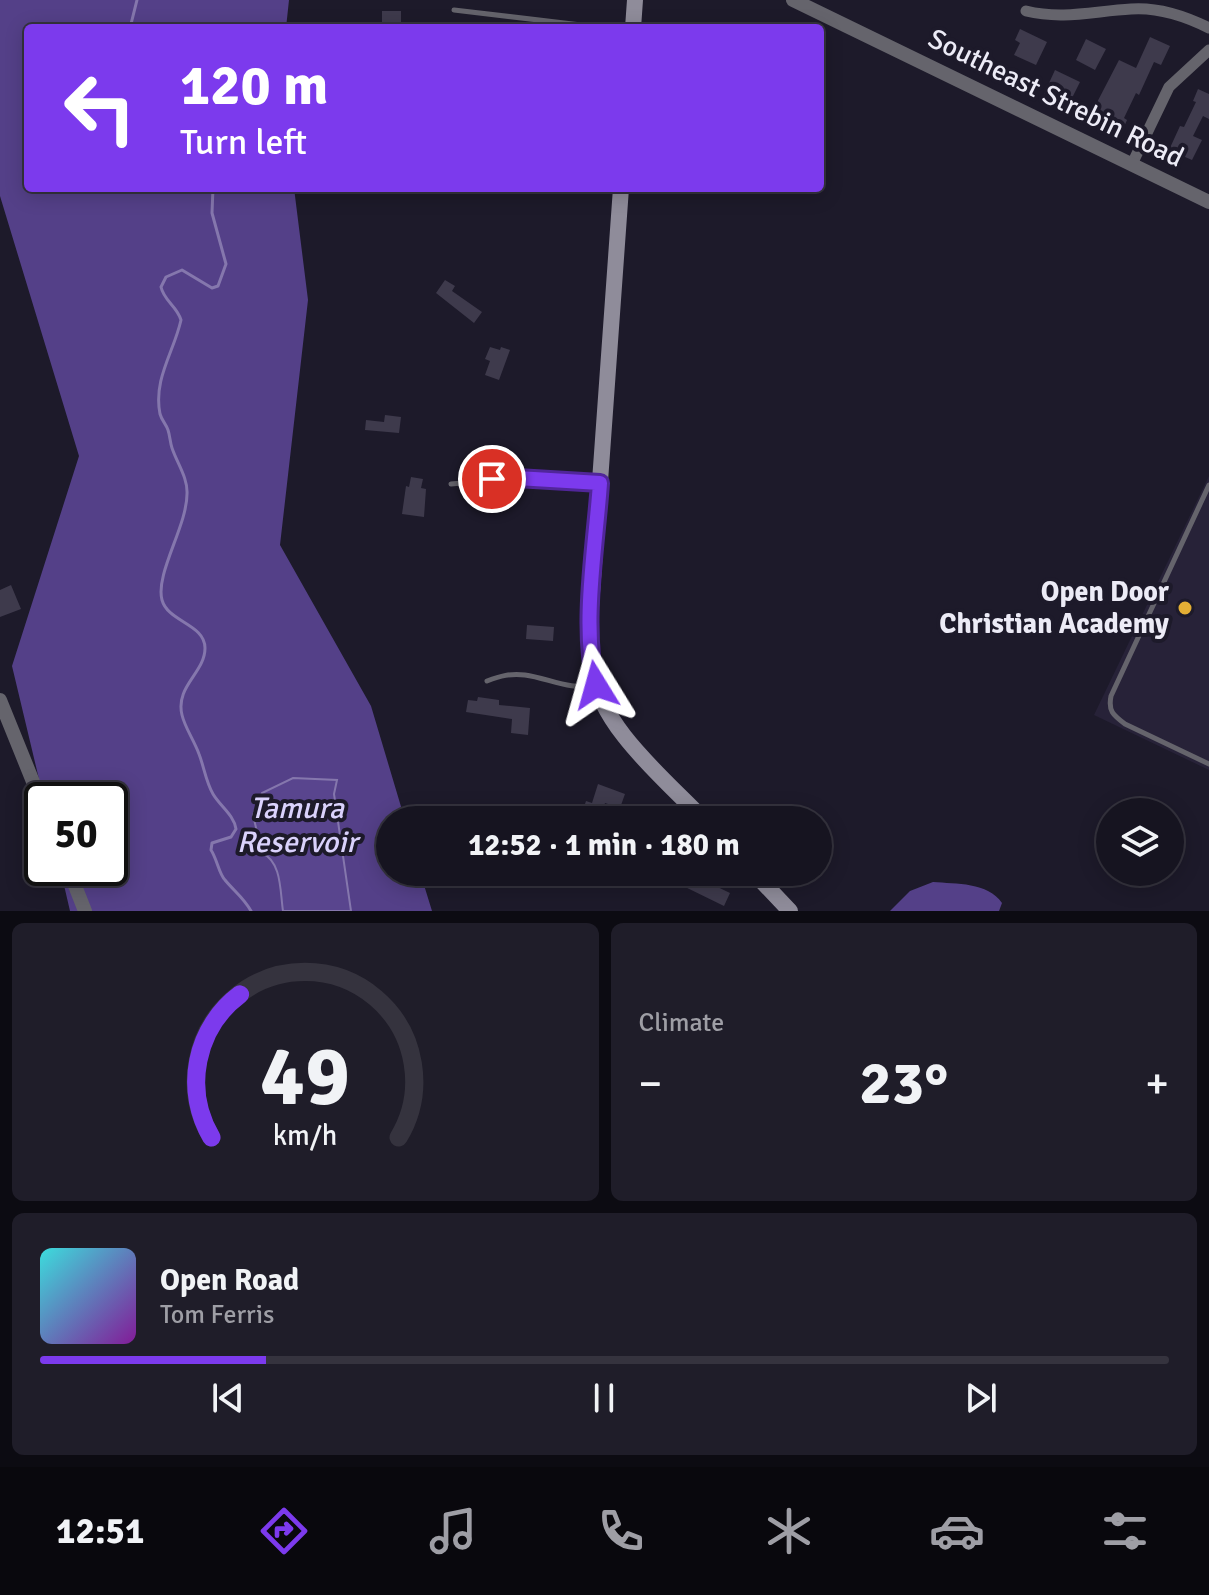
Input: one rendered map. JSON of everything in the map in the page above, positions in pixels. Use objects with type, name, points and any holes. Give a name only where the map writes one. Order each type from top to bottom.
[{"type":"main road","points":[[633,24],[635,0]]},
{"type":"main road","points":[[621,192],[591,607],[591,651],[596,685],[607,709],[626,736],[691,806]]},
{"type":"main road","points":[[765,886],[785,909]]},
{"type":"street","name":"Southeast Strebin Road","points":[[793,0],[1209,202]]},
{"type":"street","points":[[1026,11],[1066,17],[1152,9],[1193,20],[1209,28]]},
{"type":"street","points":[[1132,164],[1169,87],[1209,50]]},
{"type":"street","points":[[0,700],[33,782]]},
{"type":"street","points":[[75,886],[85,911]]},
{"type":"lane","points":[[454,10],[573,24]]},
{"type":"lane","points":[[451,484],[517,478],[600,483]]},
{"type":"lane","points":[[1209,485],[1147,616],[1109,707],[1112,715],[1125,724],[1209,764]]},
{"type":"lane","points":[[487,681],[504,675],[523,674],[577,687],[596,685]]},
{"type":"shaded area","points":[[0,0],[289,0],[286,24],[24,24],[24,192],[294,192],[308,300],[280,545],[371,706],[401,806],[376,806],[376,886],[424,886],[432,911],[70,911],[64,886],[128,886],[128,782],[40,782],[12,666],[79,456],[0,196]]},
{"type":"shaded area","name":"Open Door Christian Academy","points":[[1209,476],[1209,770],[1094,715]]},
{"type":"shaded area","points":[[933,882],[980,888],[989,891],[1002,903],[999,911],[890,911],[910,891]]},
{"type":"water","name":"Tamura Reservoir","points":[[293,778],[337,780],[334,794],[351,911],[283,911],[277,870],[269,857],[262,853],[253,815],[262,793]]},
{"type":"building","points":[[382,11],[401,11],[401,24],[382,24]]},
{"type":"building","points":[[1020,29],[1047,42],[1036,65],[1014,55],[1020,43],[1015,40]]},
{"type":"building","points":[[1150,37],[1170,46],[1161,65],[1154,62],[1139,95],[1136,93],[1124,118],[1127,120],[1123,129],[1091,114],[1119,60],[1136,68]]},
{"type":"building","points":[[1086,39],[1106,49],[1095,70],[1076,60]]},
{"type":"building","points":[[1055,70],[1080,82],[1068,106],[1044,94]]},
{"type":"building","points":[[1198,89],[1209,94],[1209,119],[1203,116],[1193,136],[1202,140],[1192,160],[1169,150],[1196,102],[1193,101]]},
{"type":"building","points":[[445,280],[455,286],[452,291],[482,312],[474,323],[436,293]]},
{"type":"building","points":[[490,347],[510,350],[499,380],[485,375],[490,361],[485,359]]},
{"type":"building","points":[[385,415],[401,417],[399,433],[365,430],[366,420],[384,422]]},
{"type":"building","points":[[411,477],[423,479],[421,488],[426,489],[424,517],[402,514],[406,486],[409,487]]},
{"type":"building","points":[[11,585],[21,609],[0,617],[0,590]]},
{"type":"building","points":[[527,625],[554,627],[553,641],[526,639]]},
{"type":"building","points":[[478,697],[499,700],[499,705],[530,708],[528,735],[511,733],[512,719],[466,712],[468,700],[477,701]]},
{"type":"building","points":[[598,784],[625,794],[621,806],[605,803],[604,806],[584,806],[586,801],[592,803]]},
{"type":"building","points":[[683,886],[716,886],[730,893],[724,906]]},
{"type":"waterway","points":[[131,24],[137,0]]},
{"type":"waterway","points":[[213,192],[212,213],[226,264],[218,286],[212,288],[182,270],[166,277],[161,287],[181,320],[159,389],[160,414],[187,488],[186,507],[161,589],[166,607],[199,633],[203,640],[204,657],[186,688],[181,705],[182,715],[211,789],[233,819],[236,829],[231,837],[212,843],[211,850],[223,877],[251,911]]},
{"type":"place","name":"Open Door Christian Academy","points":[[1185,608]]},
{"type":"route","points":[[492,479],[600,483],[591,607],[592,670],[596,685]]}]
